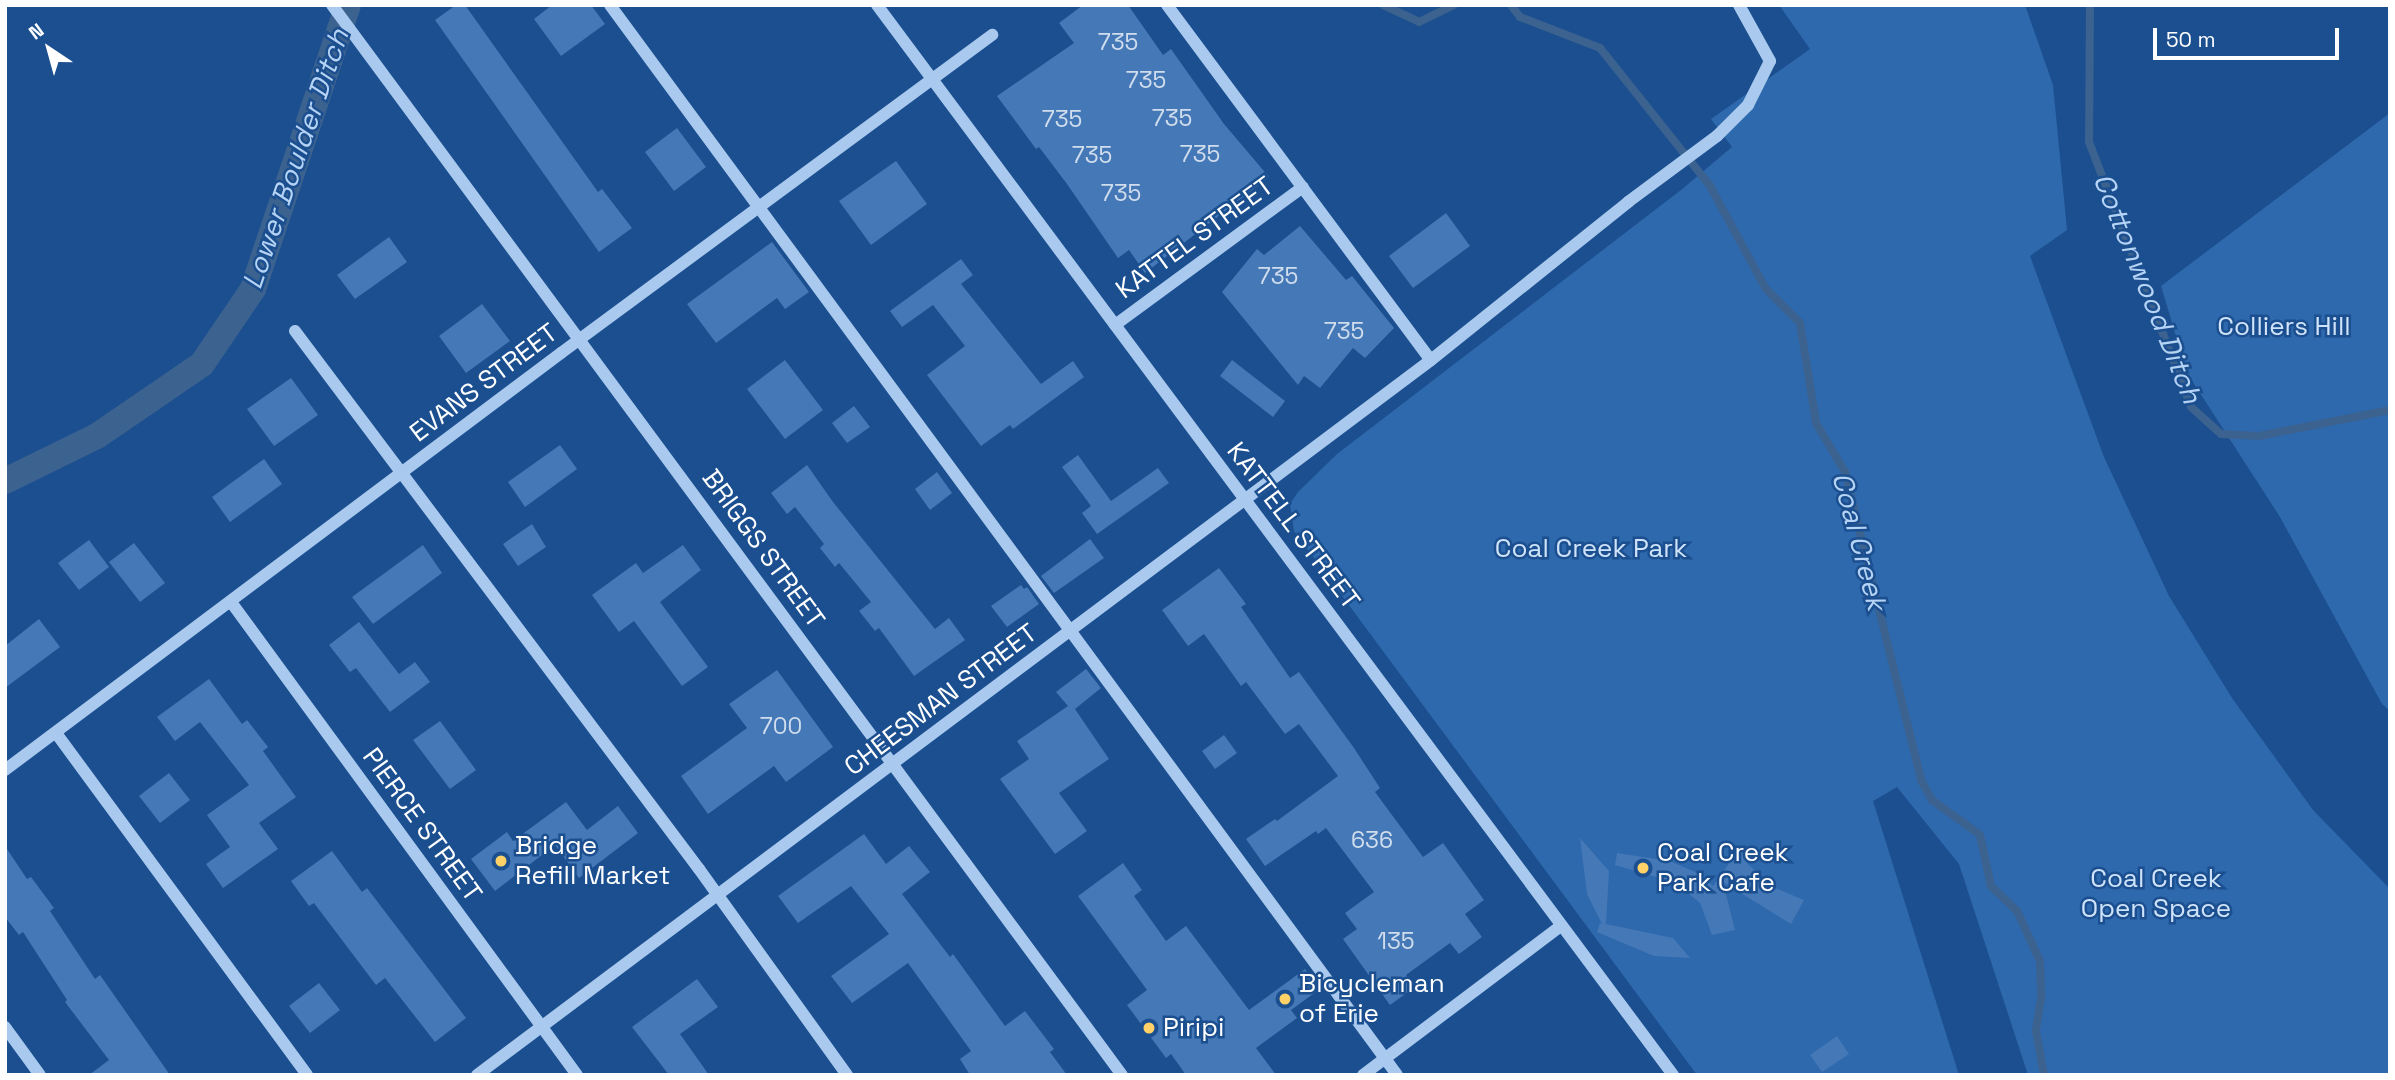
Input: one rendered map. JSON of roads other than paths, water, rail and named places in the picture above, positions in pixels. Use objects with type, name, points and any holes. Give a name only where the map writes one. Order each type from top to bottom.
[{"type":"street","name":"BRIGGS STREET","points":[[332,5],[1122,1075]]},
{"type":"street","points":[[610,5],[1397,1075]]},
{"type":"street","name":"KATTELL STREET","points":[[877,5],[1673,1075]]},
{"type":"street","name":"KATTEL STREET","points":[[1167,5],[1431,360]]},
{"type":"street","name":"CHEESMAN STREET","points":[[477,1075],[1431,360],[1628,202],[1717,135],[1748,105],[1770,61],[1739,5]]},
{"type":"street","name":"EVANS STREET","points":[[5,770],[580,339],[992,35]]},
{"type":"street","name":"KATTEL STREET","points":[[1115,325],[1303,187]]},
{"type":"street","points":[[295,331],[718,896],[847,1075]]},
{"type":"street","name":"PIERCE STREET","points":[[231,602],[577,1075]]},
{"type":"street","points":[[56,733],[307,1075]]},
{"type":"street","points":[[1363,1075],[1562,926]]},
{"type":"street","points":[[5,1027],[40,1075]]},
{"type":"waterway","name":"Lower Boulder Ditch","points":[[5,481],[97,436],[202,364],[253,289],[348,5]]},
{"type":"waterway","name":"Coal Creek","points":[[1383,5],[1419,22],[1454,5]]},
{"type":"waterway","name":"Coal Creek","points":[[1511,5],[1520,17],[1600,48],[1710,186],[1766,289],[1800,323],[1816,423],[1845,472],[1921,780],[1932,800],[1980,835],[1991,886],[2017,911],[2040,961],[2041,998],[2036,1031],[2044,1075]]},
{"type":"waterway","name":"Cottonwood Ditch","points":[[2090,5],[2089,142],[2191,407],[2221,434],[2259,436],[2390,410]]},
{"type":"place","name":"Bridge Refill Market","points":[[501,861]]},
{"type":"place","name":"Coal Creek Park Cafe","points":[[1643,868]]},
{"type":"place","name":"Bicycleman of Erie","points":[[1285,999]]},
{"type":"place","name":"Piripi","points":[[1149,1028]]},
{"type":"park label","name":"Colliers Hill","points":[[2284,327]]},
{"type":"park label","name":"Coal Creek Park","points":[[1591,549]]},
{"type":"park label","name":"Coal Creek Open Space","points":[[2156,894]]}]
